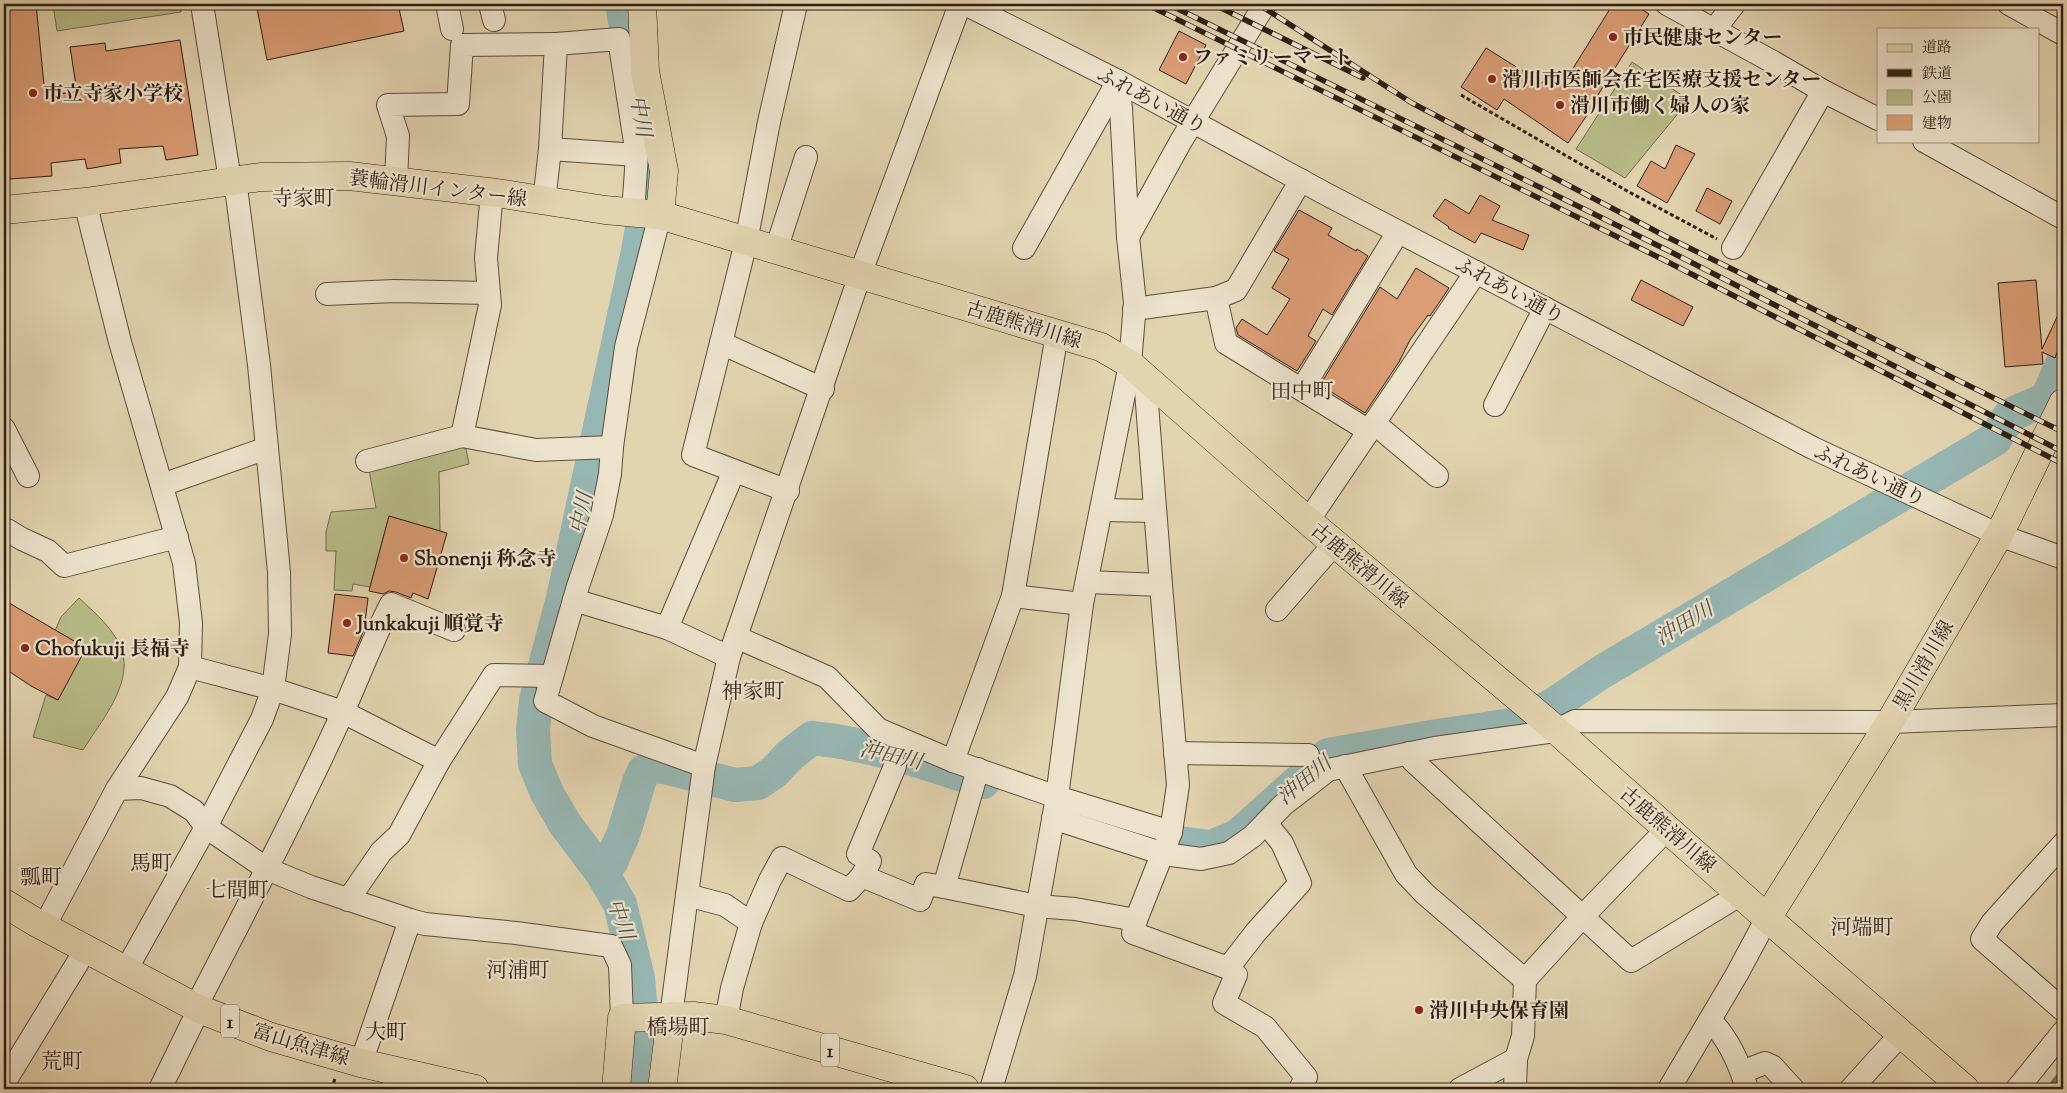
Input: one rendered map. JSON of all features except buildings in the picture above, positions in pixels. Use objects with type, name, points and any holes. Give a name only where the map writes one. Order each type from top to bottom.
[{"type":"main road","points":[[642,4],[644,71],[664,171],[660,215]]},
{"type":"main road","name":"蓑輪滑川インター線","points":[[4,210],[85,202],[230,180],[261,177],[349,176],[492,192],[544,202],[660,215]]},
{"type":"main road","name":"古鹿熊滑川線","points":[[660,215],[1101,347],[1138,371],[1334,544],[1668,828],[1767,918],[1965,1089]]},
{"type":"main road","name":"黒川滑川線","points":[[1767,918],[1890,722],[1999,536],[2063,403]]},
{"type":"main road","name":"富山魚津線","points":[[4,904],[199,1009],[271,1037],[361,1063],[395,1080],[475,1089]]},
{"type":"main road","points":[[662,1089],[671,1016]]},
{"type":"main road","name":"1","points":[[622,1018],[693,1016],[726,1020],[965,1089]]},
{"type":"main road","points":[[616,1089],[622,1018]]},
{"type":"street","points":[[126,970],[206,827],[262,719],[272,689],[280,634],[279,572],[259,365],[237,195],[230,180],[202,4]]},
{"type":"street","points":[[447,4],[452,29]]},
{"type":"street","points":[[788,491],[693,455],[746,242],[769,122],[796,4]]},
{"type":"street","points":[[671,1016],[704,766],[733,647],[823,389],[860,275],[960,4]]},
{"type":"street","name":"ふれあい通り","points":[[964,4],[1118,81],[1398,232],[1813,448],[1999,536],[2063,558]]},
{"type":"street","points":[[1128,237],[1193,122],[1265,4]]},
{"type":"street","points":[[1667,4],[1774,62],[1822,91],[1877,118]]},
{"type":"street","points":[[1714,30],[1734,4]]},
{"type":"street","points":[[2009,4],[2063,34]]},
{"type":"street","points":[[396,181],[398,136],[388,104],[458,104],[462,45],[556,44],[619,40],[637,155],[633,213]]},
{"type":"street","points":[[544,202],[550,149],[556,44]]},
{"type":"street","points":[[1118,81],[1138,371],[1155,511],[1178,785],[1171,832],[1164,854],[1136,920],[1133,933],[1228,968],[1236,974],[1224,1003],[1265,1027],[1306,1077],[1300,1089]]},
{"type":"street","points":[[1024,248],[1118,81]]},
{"type":"street","points":[[1733,248],[1822,91]]},
{"type":"street","points":[[1926,142],[2063,218]]},
{"type":"street","points":[[550,149],[637,155]]},
{"type":"street","points":[[776,250],[806,157]]},
{"type":"street","points":[[1134,309],[1216,298],[1236,290],[1301,180]]},
{"type":"street","points":[[462,436],[490,305],[486,258],[492,192]]},
{"type":"street","points":[[44,927],[117,789],[177,697],[190,667],[192,623],[184,563],[120,342],[85,202]]},
{"type":"street","points":[[660,215],[626,347],[610,474],[602,514],[574,600],[545,702],[593,726],[704,766]]},
{"type":"street","points":[[1302,389],[1398,232]]},
{"type":"street","points":[[1308,521],[1476,272]]},
{"type":"street","points":[[327,294],[394,291],[489,292]]},
{"type":"street","points":[[1216,298],[1226,343],[1302,389],[1372,427],[1437,476]]},
{"type":"street","points":[[1495,405],[1545,308]]},
{"type":"street","points":[[954,761],[1012,596],[1057,334]]},
{"type":"street","points":[[721,343],[823,389]]},
{"type":"street","points":[[991,1089],[1025,976],[1055,808],[1082,604],[1101,510],[1138,371]]},
{"type":"street","points":[[4,429],[28,476]]},
{"type":"street","points":[[367,461],[462,436],[536,450],[612,447]]},
{"type":"street","points":[[162,486],[267,448]]},
{"type":"street","points":[[667,628],[734,471]]},
{"type":"street","points":[[1101,510],[1155,511]]},
{"type":"street","points":[[4,533],[8,530],[48,551],[64,566],[177,537]]},
{"type":"street","points":[[1278,610],[1334,544]]},
{"type":"street","points":[[1087,582],[1161,585]]},
{"type":"street","points":[[1012,596],[1082,604]]},
{"type":"street","points":[[574,600],[827,677],[878,730],[978,769],[1055,808],[1164,854],[1201,859],[1229,853],[1254,836],[1283,805],[1328,770],[1435,748],[1542,719],[1890,722],[2063,715]]},
{"type":"street","points":[[160,1089],[199,1009],[201,997],[267,870],[343,712],[373,638],[391,604],[454,630]]},
{"type":"street","points":[[190,667],[272,689],[343,712],[439,761]]},
{"type":"street","points":[[348,900],[381,852],[399,835],[439,761],[494,675],[552,676]]},
{"type":"street","points":[[1175,753],[1308,754]]},
{"type":"street","points":[[1410,753],[1413,761],[1631,961],[1741,894]]},
{"type":"street","points":[[726,1020],[732,988],[751,923],[782,858],[849,890],[862,876],[870,861],[858,854],[894,766]]},
{"type":"street","points":[[1345,766],[1406,874],[1425,894],[1525,980]]},
{"type":"street","points":[[944,887],[978,769]]},
{"type":"street","points":[[117,789],[141,788],[170,796],[194,811],[206,827],[267,870],[348,900],[410,920],[425,924],[516,933],[611,946],[620,965],[622,1018]]},
{"type":"street","points":[[1055,808],[1171,832]]},
{"type":"street","points":[[1228,968],[1256,932],[1300,884],[1282,843],[1266,823]]},
{"type":"street","points":[[1515,1089],[1516,1059],[1523,1036],[1525,980],[1582,916],[1668,828]]},
{"type":"street","points":[[2063,844],[1992,923],[1982,940],[2063,1010]]},
{"type":"street","points":[[862,876],[920,900],[926,884],[1037,906],[1075,909],[1136,920]]},
{"type":"street","points":[[687,895],[725,905],[751,923]]},
{"type":"street","points":[[1669,1089],[1767,918]]},
{"type":"street","points":[[361,1063],[410,920]]},
{"type":"street","points":[[4,1083],[86,949]]},
{"type":"street","points":[[1710,1020],[1720,1030],[1745,1080],[1765,1063],[1772,1066],[1793,1089]]},
{"type":"street","points":[[2017,1089],[2063,1032]]},
{"type":"street","points":[[1851,1089],[1901,1034]]},
{"type":"street","points":[[1460,1089],[1516,1059]]},
{"type":"path","points":[[1461,95],[1629,192],[1733,248]]},
{"type":"green space","points":[[53,4],[180,4],[181,12],[57,31]]},
{"type":"green space","points":[[1632,62],[1689,100],[1625,178],[1576,149]]},
{"type":"green space","points":[[465,444],[469,464],[439,472],[440,531],[389,516],[370,587],[353,584],[352,591],[334,590],[336,551],[326,551],[326,532],[331,512],[376,508],[368,465]]},
{"type":"green space","points":[[79,598],[103,621],[116,638],[123,652],[124,667],[122,682],[116,697],[83,750],[33,737],[46,695],[58,700],[55,631],[61,617]]},
{"type":"waterway","name":"中川","points":[[622,4],[649,161],[646,204],[638,251],[563,598],[536,700],[533,730],[535,764],[547,793],[565,824],[602,873],[620,904],[638,978],[641,1013],[634,1089]]},
{"type":"waterway","name":"沖田川","points":[[1133,832],[1163,841],[1211,847],[1238,836],[1328,755],[1512,725],[1553,705],[1600,673],[1995,439],[2010,415],[2047,399],[2063,362]]},
{"type":"waterway","name":"沖田川","points":[[602,873],[611,862],[623,835],[644,771],[653,766],[669,768],[735,785],[758,783],[774,772],[789,756],[812,738],[856,745],[920,761],[983,782]]},
{"type":"waterway","points":[[2048,1089],[2063,1071]]},
{"type":"railway","points":[[1146,4],[1662,259],[2063,464]]},
{"type":"railway","points":[[1168,4],[1667,250],[2063,452]]},
{"type":"railway","points":[[1213,4],[1363,78]]},
{"type":"railway","points":[[1258,4],[1412,103],[1665,236],[2063,432]]},
{"type":"place","name":"市民健康センター","points":[[1613,37]]},
{"type":"place","name":"ファミリーマート","points":[[1183,57]]},
{"type":"place","name":"滑川市医師会在宅医療支援センター","points":[[1492,79]]},
{"type":"place","name":"市立寺家小学校","points":[[33,93]]},
{"type":"place","name":"滑川市働く婦人の家","points":[[1560,105]]},
{"type":"place","name":"Shonenji 称念寺","points":[[404,558]]},
{"type":"place","name":"Junkakuji 順覚寺","points":[[347,623]]},
{"type":"place","name":"Chofukuji 長福寺","points":[[25,648]]},
{"type":"place","name":"滑川中央保育園","points":[[1419,1010]]},
{"type":"district","name":"寺家町","points":[[303,198]]},
{"type":"district","name":"田中町","points":[[1302,391]]},
{"type":"district","name":"神家町","points":[[753,691]]},
{"type":"district","name":"馬町","points":[[151,863]]},
{"type":"district","name":"瓢町","points":[[41,877]]},
{"type":"district","name":"七間町","points":[[237,890]]},
{"type":"district","name":"河端町","points":[[1862,927]]},
{"type":"district","name":"河浦町","points":[[518,970]]},
{"type":"district","name":"橋場町","points":[[678,1027]]},
{"type":"district","name":"大町","points":[[386,1032]]},
{"type":"district","name":"荒町","points":[[62,1061]]}]
